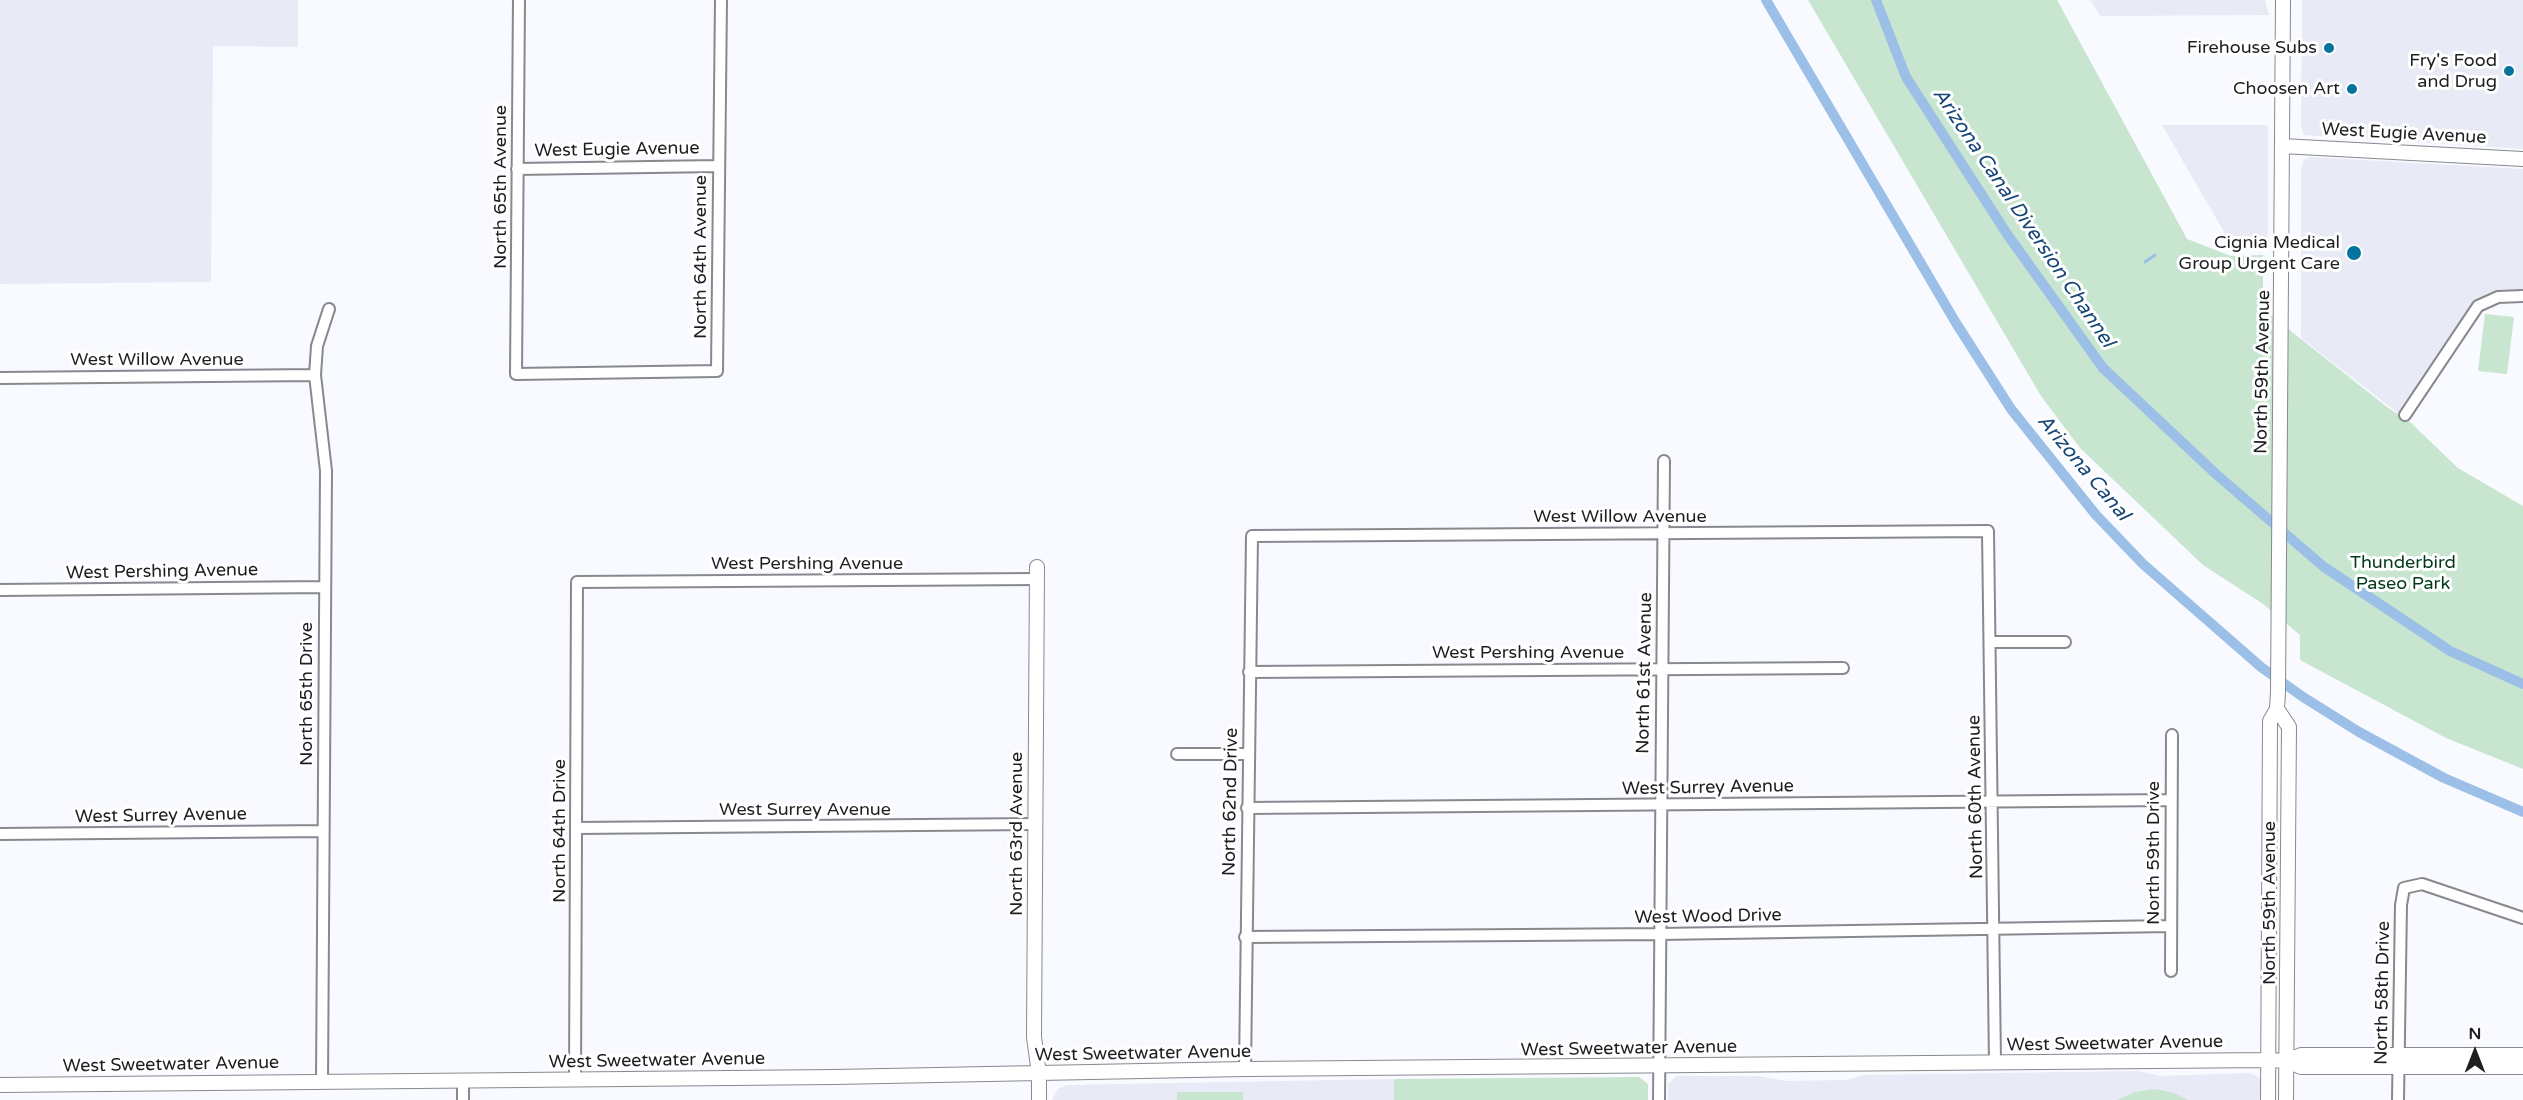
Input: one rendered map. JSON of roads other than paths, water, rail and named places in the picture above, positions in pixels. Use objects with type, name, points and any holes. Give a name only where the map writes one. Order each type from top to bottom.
[{"type":"street","name":"North 65th Avenue","points":[[516,374],[519,0]]},
{"type":"street","name":"North 64th Avenue","points":[[516,374],[717,371],[717,166],[721,0]]},
{"type":"street","name":"North 59th Avenue","points":[[2268,1100],[2270,722],[2277,709],[2278,692],[2283,0]]},
{"type":"street","name":"West Eugie Avenue","points":[[2282,146],[2523,159]]},
{"type":"street","name":"West Eugie Avenue","points":[[517,169],[717,166]]},
{"type":"street","points":[[2405,416],[2478,306],[2498,297],[2523,296]]},
{"type":"street","name":"North 65th Drive","points":[[322,1082],[326,471],[315,375],[317,346],[329,309]]},
{"type":"street","name":"West Willow Avenue","points":[[0,378],[315,375]]},
{"type":"street","name":"North 61st Avenue","points":[[1659,1100],[1664,461]]},
{"type":"street","name":"West Willow Avenue","points":[[1252,536],[1988,531]]},
{"type":"street","name":"North 60th Avenue","points":[[1988,531],[1995,1063]]},
{"type":"street","name":"North 62nd Drive","points":[[1245,1069],[1252,536]]},
{"type":"street","name":"West Pershing Avenue","points":[[577,582],[1036,573]]},
{"type":"street","name":"North 63rd Avenue","points":[[1036,573],[1034,1037],[1039,1074],[1039,1100]]},
{"type":"street","name":"North 64th Drive","points":[[575,1080],[577,582]]},
{"type":"street","name":"West Pershing Avenue","points":[[0,591],[324,587]]},
{"type":"street","points":[[1990,642],[2065,642]]},
{"type":"street","name":"West Pershing Avenue","points":[[1249,672],[1844,668]]},
{"type":"street","name":"North 59th Avenue","points":[[2277,709],[2289,727],[2286,1100]]},
{"type":"street","name":"North 59th Drive","points":[[2171,971],[2172,735]]},
{"type":"street","points":[[1177,753],[1248,753]]},
{"type":"street","name":"West Surrey Avenue","points":[[1247,808],[2170,800]]},
{"type":"street","name":"West Surrey Avenue","points":[[576,828],[1034,824]]},
{"type":"street","name":"West Surrey Avenue","points":[[0,834],[322,831]]},
{"type":"street","name":"North 58th Drive","points":[[2398,1100],[2401,905],[2404,888],[2422,884],[2523,918]]},
{"type":"street","name":"West Wood Drive","points":[[1245,937],[1660,934],[2171,926]]},
{"type":"street","points":[[2399,1062],[2523,1055]]},
{"type":"street","name":"West Sweetwater Avenue","points":[[0,1085],[575,1080],[1245,1069],[2268,1060],[2287,1061],[2301,1067],[2399,1062]]},
{"type":"street","points":[[2399,1062],[2523,1067]]},
{"type":"street","points":[[463,1081],[463,1100]]},
{"type":"waterway","name":"Arizona Canal","points":[[1766,0],[1956,323],[2011,409],[2096,515],[2143,564],[2261,667],[2303,697],[2359,732],[2444,778],[2523,812]]},
{"type":"waterway","name":"Arizona Canal Diversion Channel","points":[[1876,0],[1906,77],[2007,234],[2103,368],[2217,475],[2324,567],[2450,651],[2523,684]]},
{"type":"waterway","points":[[2145,262],[2155,255]]},
{"type":"place","name":"Firehouse Subs","points":[[2329,48]]},
{"type":"place","name":"Fry's Food and Drug","points":[[2509,71]]},
{"type":"place","name":"Choosen Art","points":[[2352,89]]},
{"type":"place","name":"Cignia Medical Group Urgent Care","points":[[2354,253]]},
{"type":"park label","name":"Thunderbird Paseo Park","points":[[2403,573]]}]
